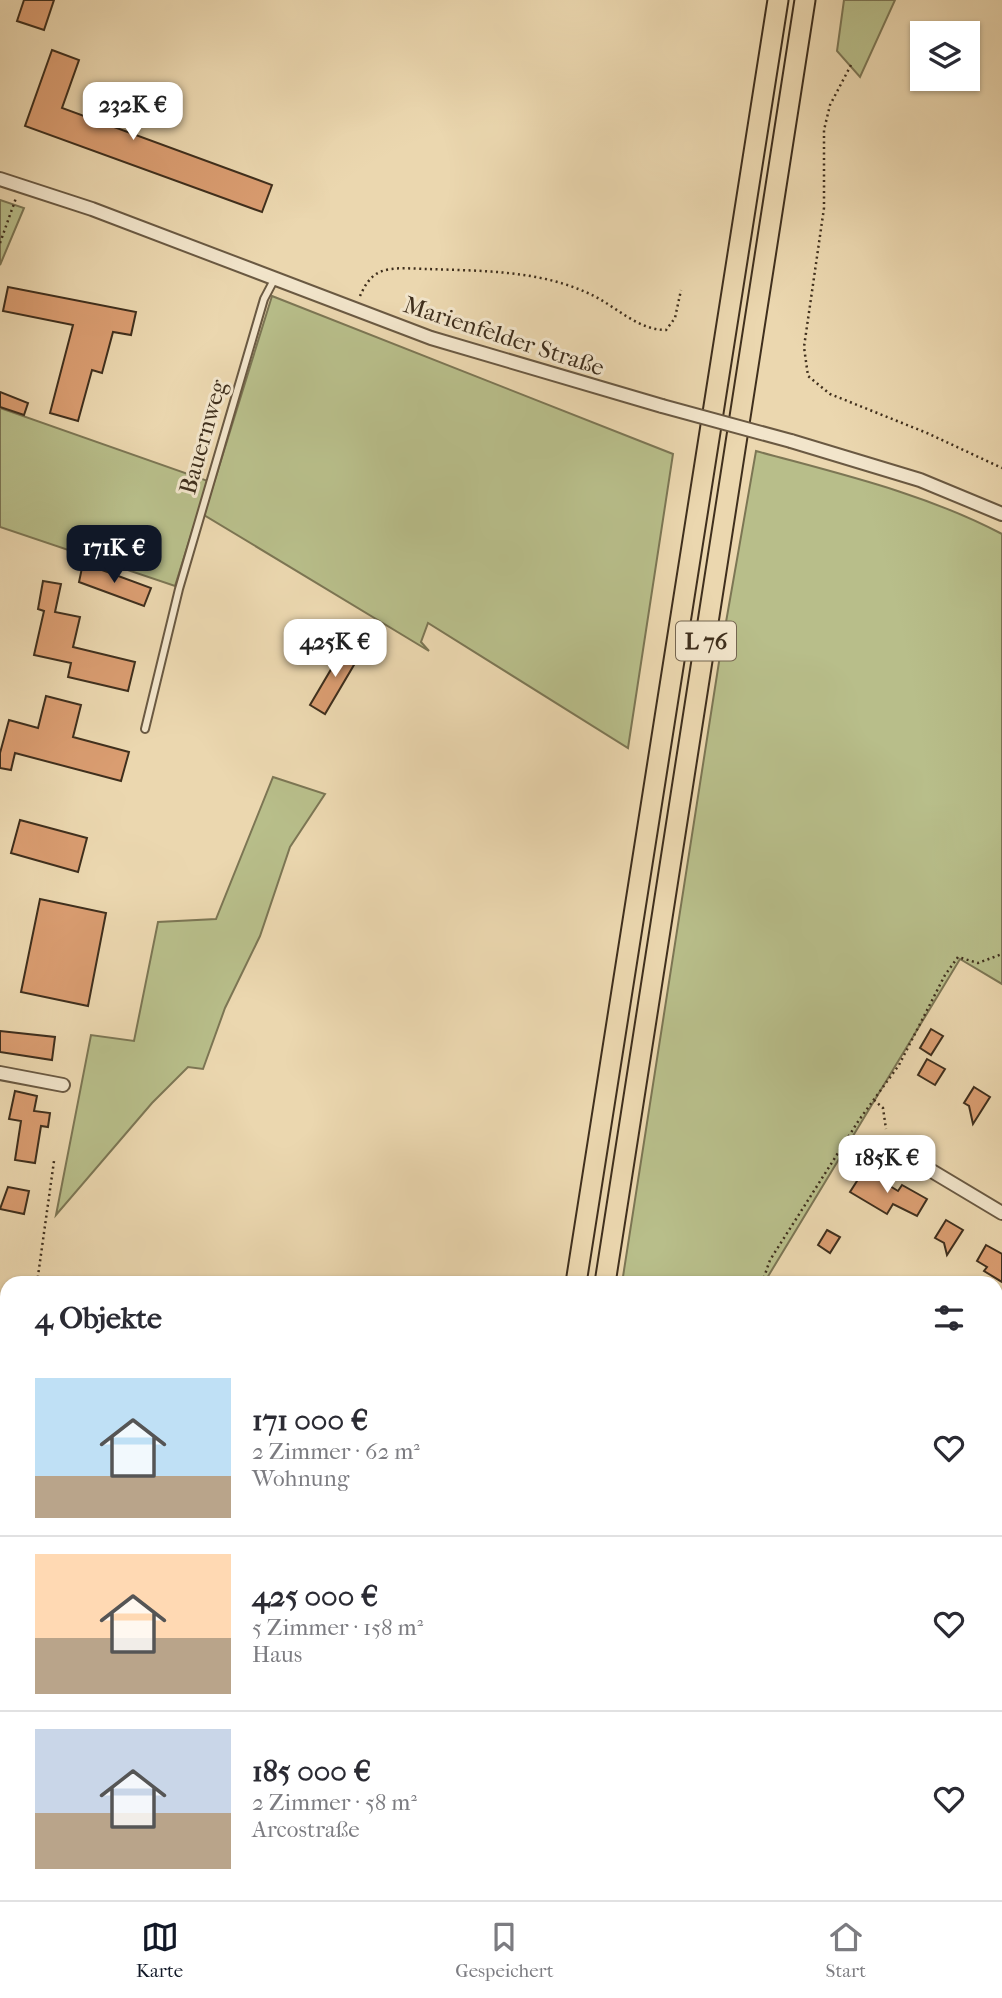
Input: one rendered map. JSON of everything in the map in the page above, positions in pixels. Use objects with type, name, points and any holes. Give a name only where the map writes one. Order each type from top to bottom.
[{"type":"main road","name":"L 76","points":[[577,1276],[778,0]]},
{"type":"main road","name":"L 76","points":[[606,1276],[805,0]]},
{"type":"street","name":"Marienfelder Straße","points":[[0,179],[492,358],[791,441],[920,480],[1002,514]]},
{"type":"street","points":[[0,1073],[63,1085]]},
{"type":"street","points":[[886,1143],[1002,1213]]},
{"type":"lane","name":"Bauernweg","points":[[145,729],[179,589],[264,299],[274,279]]},
{"type":"path","points":[[852,65],[830,105],[824,130],[824,208],[804,347],[808,376],[830,394],[927,433],[1002,468]]},
{"type":"path","points":[[0,243],[20,185]]},
{"type":"path","points":[[354,310],[366,283],[379,272],[397,268],[494,271],[534,276],[589,294],[650,330],[666,330],[675,318],[681,290]]},
{"type":"path","points":[[764,1276],[770,1260],[899,1065],[945,975],[958,957],[978,963],[1002,954]]},
{"type":"path","points":[[874,1100],[883,1108],[887,1122],[886,1143]]},
{"type":"path","points":[[38,1276],[54,1161]]},
{"type":"green space","points":[[844,0],[895,0],[860,77],[837,51]]},
{"type":"green space","points":[[0,200],[24,208],[0,265]]},
{"type":"green space","points":[[272,296],[673,454],[628,748],[428,623],[421,642],[429,651],[204,515]]},
{"type":"green space","points":[[0,408],[208,481],[175,586],[0,527]]},
{"type":"green space","points":[[756,451],[912,496],[1002,534],[1002,984],[960,959],[768,1276],[623,1276],[719,662]]},
{"type":"green space","points":[[273,777],[325,794],[290,847],[260,936],[225,1008],[203,1069],[188,1067],[152,1103],[56,1215],[91,1035],[134,1041],[158,922],[216,919]]},
{"type":"building","points":[[24,0],[54,0],[44,30],[17,21]]},
{"type":"building","points":[[52,50],[79,60],[62,108],[272,185],[262,212],[25,126]]},
{"type":"building","points":[[8,287],[136,312],[131,335],[113,332],[102,373],[92,370],[78,421],[50,413],[73,325],[3,311]]},
{"type":"building","points":[[0,392],[28,403],[24,415],[0,407]]},
{"type":"building","points":[[83,563],[151,588],[144,606],[79,582]]},
{"type":"building","points":[[43,581],[61,584],[55,612],[80,617],[73,647],[135,662],[128,691],[68,677],[71,663],[34,655],[44,611],[38,609]]},
{"type":"building","points":[[346,644],[361,653],[325,714],[310,705]]},
{"type":"building","points":[[46,696],[81,705],[73,737],[129,752],[121,781],[15,753],[11,770],[0,768],[0,753],[9,720],[38,728]]},
{"type":"building","points":[[20,820],[87,838],[78,872],[11,853]]},
{"type":"building","points":[[40,899],[106,913],[88,1006],[21,992]]},
{"type":"building","points":[[931,1029],[943,1036],[931,1055],[920,1048]]},
{"type":"building","points":[[0,1031],[55,1037],[52,1060],[0,1052]]},
{"type":"building","points":[[927,1059],[945,1069],[935,1085],[918,1075]]},
{"type":"building","points":[[974,1087],[990,1097],[973,1124],[969,1106],[964,1103]]},
{"type":"building","points":[[15,1091],[37,1096],[34,1111],[50,1113],[48,1127],[41,1126],[35,1163],[15,1160],[21,1121],[9,1119]]},
{"type":"building","points":[[864,1170],[898,1191],[902,1185],[927,1199],[917,1216],[893,1204],[887,1214],[850,1192]]},
{"type":"building","points":[[8,1187],[29,1191],[24,1214],[0,1209]]},
{"type":"building","points":[[946,1220],[963,1230],[947,1255],[944,1243],[935,1238]]},
{"type":"building","points":[[827,1230],[840,1237],[830,1253],[818,1245]]},
{"type":"building","points":[[986,1245],[1002,1254],[1002,1276],[992,1276],[984,1271],[987,1267],[977,1261]]}]
